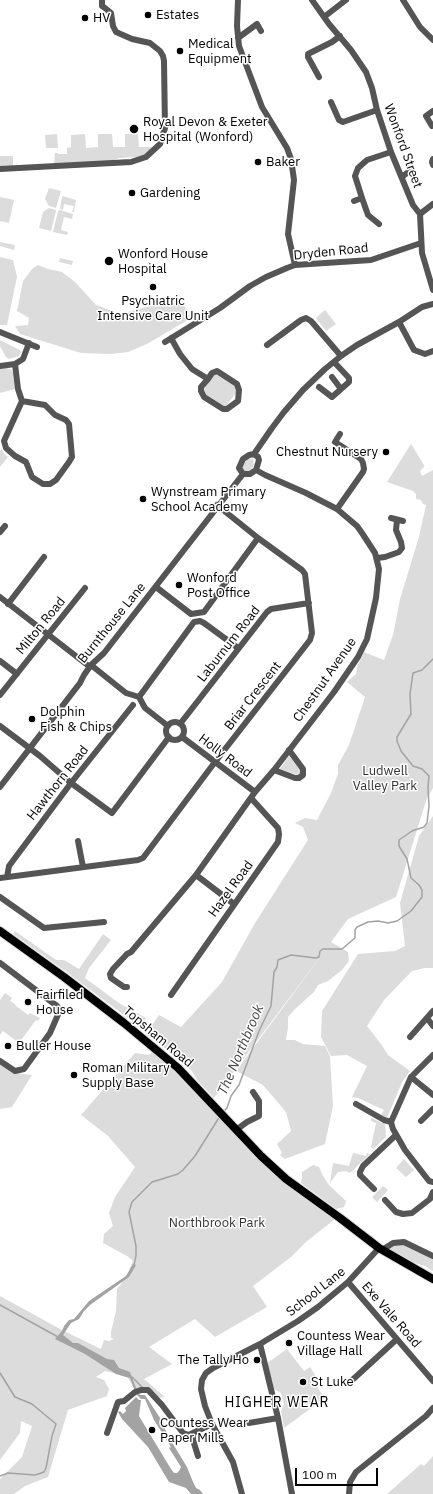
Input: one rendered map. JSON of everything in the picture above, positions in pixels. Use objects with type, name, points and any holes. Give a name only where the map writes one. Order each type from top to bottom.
[{"type":"main road","name":"Topsham Road","points":[[0,931],[64,977],[154,1046],[178,1068],[236,1130],[273,1168],[286,1179],[381,1249],[433,1279]]},
{"type":"street","points":[[0,169],[131,162],[146,157],[160,144],[165,128],[163,56],[156,46],[150,43],[131,39],[116,32],[112,26],[111,14],[102,6],[102,0]]},
{"type":"street","points":[[238,0],[239,46],[262,107],[287,148],[291,159],[294,180],[288,234],[295,265]]},
{"type":"street","name":"Wonford Street","points":[[312,0],[351,50],[366,72],[391,152],[413,205],[420,214],[422,253],[433,290]]},
{"type":"street","points":[[324,17],[346,0]]},
{"type":"street","points":[[403,0],[420,27],[433,40]]},
{"type":"street","points":[[238,38],[257,24],[261,31]]},
{"type":"street","points":[[319,77],[308,57],[308,54],[340,36]]},
{"type":"street","points":[[331,102],[339,120],[343,122],[377,110]]},
{"type":"street","points":[[432,126],[426,116],[433,111]]},
{"type":"street","points":[[379,224],[368,215],[356,179],[356,171],[361,164],[367,160],[391,152]]},
{"type":"street","points":[[402,177],[412,169],[410,160]]},
{"type":"street","points":[[433,160],[433,165]]},
{"type":"street","points":[[354,201],[362,198]]},
{"type":"street","points":[[420,214],[433,204]]},
{"type":"street","name":"Dryden Road","points":[[165,342],[220,308],[250,286],[266,277],[295,265],[371,260],[421,243]]},
{"type":"street","name":"Burnthouse Lane","points":[[0,787],[80,683],[90,666],[104,654],[217,505],[243,474],[239,468],[243,460],[249,455],[254,454],[272,428],[303,390],[341,356],[425,305],[433,304]]},
{"type":"street","points":[[267,345],[301,320],[306,318],[311,321],[341,356]]},
{"type":"street","points":[[398,322],[414,350],[425,354],[433,351]]},
{"type":"street","points":[[0,332],[37,347]]},
{"type":"street","points":[[171,338],[180,354],[192,369],[208,379]]},
{"type":"street","points":[[0,366],[15,364],[23,359],[29,343]]},
{"type":"street","points":[[319,387],[332,397],[348,384],[350,379],[334,362]]},
{"type":"street","points":[[15,364],[18,389],[22,401],[5,437],[4,441],[6,448],[15,456],[26,462],[32,477],[43,484],[50,484],[56,480],[71,460],[70,425],[66,420],[55,415],[45,405],[22,401]]},
{"type":"street","points":[[217,371],[237,384],[239,390],[238,401],[227,409],[223,409],[204,396],[201,391],[201,387],[208,379],[212,372],[217,371]]},
{"type":"street","points":[[332,377],[342,389]]},
{"type":"street","points":[[337,509],[364,469],[361,459],[336,442],[340,434]]},
{"type":"street","points":[[243,474],[250,474],[256,470],[259,460],[254,454]]},
{"type":"street","name":"Chestnut Avenue","points":[[126,987],[111,978],[111,972],[117,963],[131,952],[196,875],[253,795],[334,692],[358,657],[367,639],[379,585],[379,569],[377,558],[360,530],[337,509],[256,470]]},
{"type":"street","name":"Briar Crescent","points":[[0,878],[138,860],[143,858],[215,762],[310,640],[312,632],[305,574],[302,570],[258,538],[217,505]]},
{"type":"street","points":[[377,558],[399,552],[402,548],[396,530],[397,520]]},
{"type":"street","points":[[0,532],[5,526]]},
{"type":"street","points":[[156,587],[192,614],[204,612],[258,538]]},
{"type":"street","points":[[8,604],[44,557]]},
{"type":"street","name":"Milton Road","points":[[0,695],[85,588]]},
{"type":"street","points":[[0,597],[126,693],[138,697],[145,708],[168,726]]},
{"type":"street","name":"Laburnum Road","points":[[180,724],[267,612],[271,609],[309,603]]},
{"type":"street","points":[[138,697],[194,622],[200,621],[204,623],[238,648]]},
{"type":"street","points":[[0,661],[17,674]]},
{"type":"street","name":"Hawthorn Road","points":[[7,877],[9,866],[71,783],[133,705]]},
{"type":"street","points":[[173,723],[180,724],[184,729],[182,737],[174,740],[169,737],[167,731],[168,726],[173,723]]},
{"type":"street","points":[[0,726],[71,783],[112,813],[169,737]]},
{"type":"street","name":"Holly Road","points":[[182,737],[215,762],[253,795]]},
{"type":"street","points":[[274,770],[295,778],[303,776],[302,769],[289,750]]},
{"type":"street","name":"Hazel Road","points":[[170,995],[275,846],[279,838],[278,828],[253,795]]},
{"type":"street","points":[[78,842],[82,867]]},
{"type":"street","points":[[196,875],[234,904]]},
{"type":"street","points":[[0,897],[44,928],[104,922]]},
{"type":"street","points":[[0,963],[57,1006],[60,1010],[50,1032],[24,1069],[15,1071],[0,1060]]},
{"type":"street","points":[[410,1037],[433,1011]]},
{"type":"street","points":[[427,1018],[433,1026]]},
{"type":"street","points":[[433,1055],[412,1076],[391,1122],[404,1150],[429,1181],[433,1182]]},
{"type":"street","points":[[412,1076],[433,1096]]},
{"type":"street","points":[[236,1130],[259,1116],[259,1101],[253,1092]]},
{"type":"street","points":[[356,1104],[384,1120],[391,1122]]},
{"type":"street","points":[[421,1121],[433,1109]]},
{"type":"street","points":[[374,1189],[360,1175],[360,1172],[363,1166],[396,1135]]},
{"type":"street","points":[[385,1200],[396,1212],[403,1214],[412,1213],[430,1199],[433,1192]]},
{"type":"street","points":[[381,1249],[394,1243],[404,1242],[433,1256]]},
{"type":"street","name":"School Lane","points":[[212,1424],[205,1406],[201,1389],[202,1380],[206,1374],[213,1368],[260,1344],[298,1321],[348,1282],[381,1249]]},
{"type":"street","name":"Exe Vale Road","points":[[348,1282],[433,1381]]},
{"type":"street","points":[[349,1383],[397,1339]]},
{"type":"street","points":[[260,1344],[278,1418],[292,1494]]},
{"type":"street","points":[[108,1433],[118,1402],[129,1398],[135,1392],[148,1390],[162,1405],[183,1434],[193,1434],[212,1424],[233,1462],[242,1494]]},
{"type":"street","points":[[349,1494],[352,1476],[379,1452],[426,1416],[433,1408]]},
{"type":"street","points":[[249,1423],[278,1418]]},
{"type":"street","points":[[193,1434],[193,1440],[198,1456]]},
{"type":"green space","points":[[57,134],[58,148],[46,148],[45,135]]},
{"type":"green space","points":[[85,134],[86,148],[98,147],[98,134],[112,134],[113,147],[125,147],[125,134],[138,134],[139,147],[151,147],[150,151],[138,157],[119,158],[111,161],[54,164],[55,153],[67,154],[67,148],[71,147],[71,135]]},
{"type":"green space","points":[[0,156],[13,156],[13,166],[0,166]]},
{"type":"green space","points":[[49,188],[61,191],[56,208],[49,206],[45,199]]},
{"type":"green space","points":[[62,196],[76,200],[74,212],[72,212],[74,206],[64,204],[63,210],[60,209]]},
{"type":"green space","points":[[0,197],[14,200],[9,223],[0,221]]},
{"type":"green space","points":[[49,208],[56,210],[51,231],[39,228],[43,212]]},
{"type":"green space","points":[[60,210],[73,214],[72,219],[64,217],[61,230],[68,232],[67,235],[53,232],[58,211]]},
{"type":"green space","points":[[0,242],[15,245],[14,250],[0,246]]},
{"type":"green space","points":[[0,257],[13,260],[17,277],[7,325],[0,325]]},
{"type":"green space","points":[[60,258],[73,261],[72,265],[59,262]]},
{"type":"green space","points":[[38,265],[62,272],[75,282],[96,305],[121,314],[157,304],[171,307],[178,295],[191,318],[147,344],[128,352],[110,354],[81,353],[20,334],[15,326],[28,325],[29,318],[17,311],[23,281],[32,269]]},
{"type":"green space","points":[[325,310],[336,324],[326,331],[316,318]]},
{"type":"green space","points":[[0,340],[20,350],[21,352],[19,356],[9,359],[6,357],[0,346]]},
{"type":"green space","points":[[0,367],[12,370],[15,389],[0,393]]},
{"type":"green space","points":[[217,373],[236,386],[236,393],[226,406],[223,406],[205,395],[204,391],[206,382]]},
{"type":"green space","name":"Ludwell Valley Park","points":[[411,444],[424,465],[420,471],[422,476],[433,470],[433,788],[427,798],[396,897],[348,919],[331,942],[348,952],[349,961],[342,970],[328,981],[318,985],[314,992],[288,1017],[286,1040],[295,1040],[303,1044],[325,1046],[330,1056],[333,1106],[325,1144],[285,1159],[280,1155],[282,1153],[277,1144],[291,1131],[286,1112],[263,1085],[236,1071],[330,944],[214,1098],[197,1080],[192,1071],[179,1059],[146,1034],[159,1015],[181,1027],[222,982],[255,923],[308,840],[303,827],[295,823],[305,818],[317,820],[331,793],[338,774],[338,765],[349,745],[365,697],[347,682],[356,674],[357,667],[364,652],[384,660],[393,635],[400,599],[419,537],[426,505],[423,504],[421,500],[416,499],[416,494],[413,491],[387,482]]},
{"type":"green space","points":[[2,449],[4,454],[8,457],[0,467],[0,451]]},
{"type":"green space","points":[[248,458],[253,459],[254,465],[250,471],[244,471],[242,467]]},
{"type":"green space","points":[[289,756],[300,769],[301,774],[298,775],[280,769]]},
{"type":"green space","points":[[433,816],[433,968],[412,971],[384,1000],[367,1026],[388,1055],[410,1071],[402,1082],[388,1116],[385,1118],[381,1115],[384,1110],[358,1098],[352,1097],[367,1066],[347,1055],[331,1056],[321,1037],[322,1011],[358,954],[395,951],[405,946],[400,903],[419,836]]},
{"type":"green space","points":[[15,931],[56,960],[64,960],[79,969],[103,934],[111,940],[89,968],[85,978],[119,1003],[146,1018],[140,1027],[13,934]]},
{"type":"green space","points":[[5,993],[12,998],[10,1001],[28,1015],[30,1013],[40,1018],[38,1021],[36,1020],[19,1043],[3,1031],[0,1035],[0,1000]]},
{"type":"green space","name":"Northbrook Park","points":[[153,1051],[178,1073],[273,1174],[335,1219],[306,1242],[291,1257],[253,1286],[267,1307],[215,1337],[195,1319],[149,1347],[172,1364],[144,1379],[165,1397],[158,1398],[150,1390],[135,1396],[137,1393],[128,1378],[105,1371],[96,1377],[104,1380],[109,1389],[107,1396],[68,1410],[48,1477],[25,1486],[14,1494],[0,1494],[0,1479],[22,1457],[32,1426],[21,1421],[20,1433],[0,1460],[0,1296],[62,1330],[101,1349],[104,1340],[109,1341],[114,1339],[111,1338],[111,1332],[116,1311],[117,1289],[131,1272],[129,1270],[133,1261],[127,1256],[103,1243],[104,1234],[113,1226],[109,1213],[115,1197],[135,1167],[108,1136],[81,1115],[135,1053],[149,1055]]},
{"type":"green space","points":[[0,1062],[16,1073],[32,1075],[12,1107],[0,1109]]},
{"type":"green space","points":[[371,1118],[385,1124],[386,1137],[373,1149],[371,1147],[376,1123],[371,1121]]},
{"type":"green space","points":[[353,1153],[366,1156],[367,1153],[370,1154],[350,1173],[346,1171],[338,1172],[330,1183],[333,1163],[349,1166]]},
{"type":"green space","points":[[404,1159],[414,1170],[406,1177],[396,1168]]},
{"type":"green space","points":[[313,1165],[319,1167],[329,1185],[346,1201],[344,1207],[336,1209],[301,1183],[302,1172]]},
{"type":"green space","points":[[383,1186],[388,1190],[377,1202],[372,1197]]},
{"type":"green space","points":[[401,1243],[433,1258],[433,1271],[425,1266],[408,1261],[387,1249]]},
{"type":"green space","points":[[287,1349],[304,1371],[310,1367],[319,1381],[314,1383],[325,1398],[284,1428],[281,1411],[284,1404],[281,1393],[274,1389],[266,1364]]},
{"type":"green space","points":[[433,1456],[433,1494],[387,1494],[421,1464],[424,1466]]},
{"type":"shaded area","points":[[133,1264],[136,1265],[129,1277],[90,1305],[79,1319],[71,1323],[63,1335],[73,1343],[78,1343],[107,1359],[114,1360],[119,1368],[130,1372],[138,1393],[140,1395],[145,1395],[164,1424],[170,1439],[187,1467],[196,1488],[203,1494],[191,1494],[186,1488],[169,1482],[148,1447],[122,1419],[118,1412],[120,1411],[123,1414],[126,1411],[125,1408],[136,1397],[141,1400],[139,1416],[171,1469],[174,1473],[179,1471],[181,1467],[169,1448],[171,1447],[154,1420],[145,1399],[141,1399],[136,1394],[130,1378],[116,1374],[85,1354],[55,1339],[69,1320],[74,1319],[89,1301],[126,1276]]},
{"type":"waterway","name":"The Northbrook","points":[[224,1111],[227,1108],[231,1096],[239,1085],[259,1031],[271,1006],[274,972],[277,967],[278,960],[291,955],[316,958],[319,957],[320,951],[323,949],[342,949],[355,938],[355,930],[357,927],[368,922],[378,921],[388,923],[397,921],[411,911],[422,897],[422,890],[411,878],[407,859],[399,846],[399,840],[412,831],[424,827],[427,823],[429,806],[429,776],[422,769],[413,766],[401,751],[397,737],[411,714],[410,694],[413,673],[422,670],[433,659]]},
{"type":"waterway","name":"The Northbrook","points":[[134,1265],[136,1246],[129,1212],[132,1202],[152,1182],[178,1174],[183,1170],[195,1156],[220,1116]]},
{"type":"waterway","points":[[0,1305],[58,1337]]},
{"type":"waterway","points":[[0,1373],[15,1397],[32,1404],[56,1424],[44,1472],[35,1475],[8,1473],[0,1476]]},
{"type":"waterway","name":"The Northbrook","points":[[132,1377],[143,1388]]},
{"type":"place","name":"Estates","points":[[148,15]]},
{"type":"place","name":"HV","points":[[85,18]]},
{"type":"place","name":"Medical Equipment","points":[[180,51]]},
{"type":"place","name":"Royal Devon & Exeter Hospital (Wonford)","points":[[134,129]]},
{"type":"place","name":"Baker","points":[[258,162]]},
{"type":"place","name":"Gardening","points":[[132,193]]},
{"type":"place","name":"Wonford House Hospital","points":[[109,261]]},
{"type":"place","name":"Psychiatric Intensive Care Unit","points":[[153,287]]},
{"type":"place","name":"Chestnut Nursery","points":[[386,452]]},
{"type":"place","name":"Wynstream Primary School Academy","points":[[143,499]]},
{"type":"place","name":"Wonford Post Office","points":[[179,585]]},
{"type":"place","name":"Dolphin Fish & Chips","points":[[32,719]]},
{"type":"place","name":"Fairfiled House","points":[[28,1002]]},
{"type":"place","name":"Buller House","points":[[8,1046]]},
{"type":"place","name":"Roman Military Supply Base","points":[[74,1075]]},
{"type":"place","name":"Countess Wear Village Hall","points":[[289,1343]]},
{"type":"place","name":"The Tally Ho","points":[[257,1360]]},
{"type":"place","name":"St Luke","points":[[303,1382]]},
{"type":"place","name":"Countess Wear Paper Mills","points":[[152,1430]]},
{"type":"district","name":"HIGHER WEAR","points":[[277,1403]]}]
